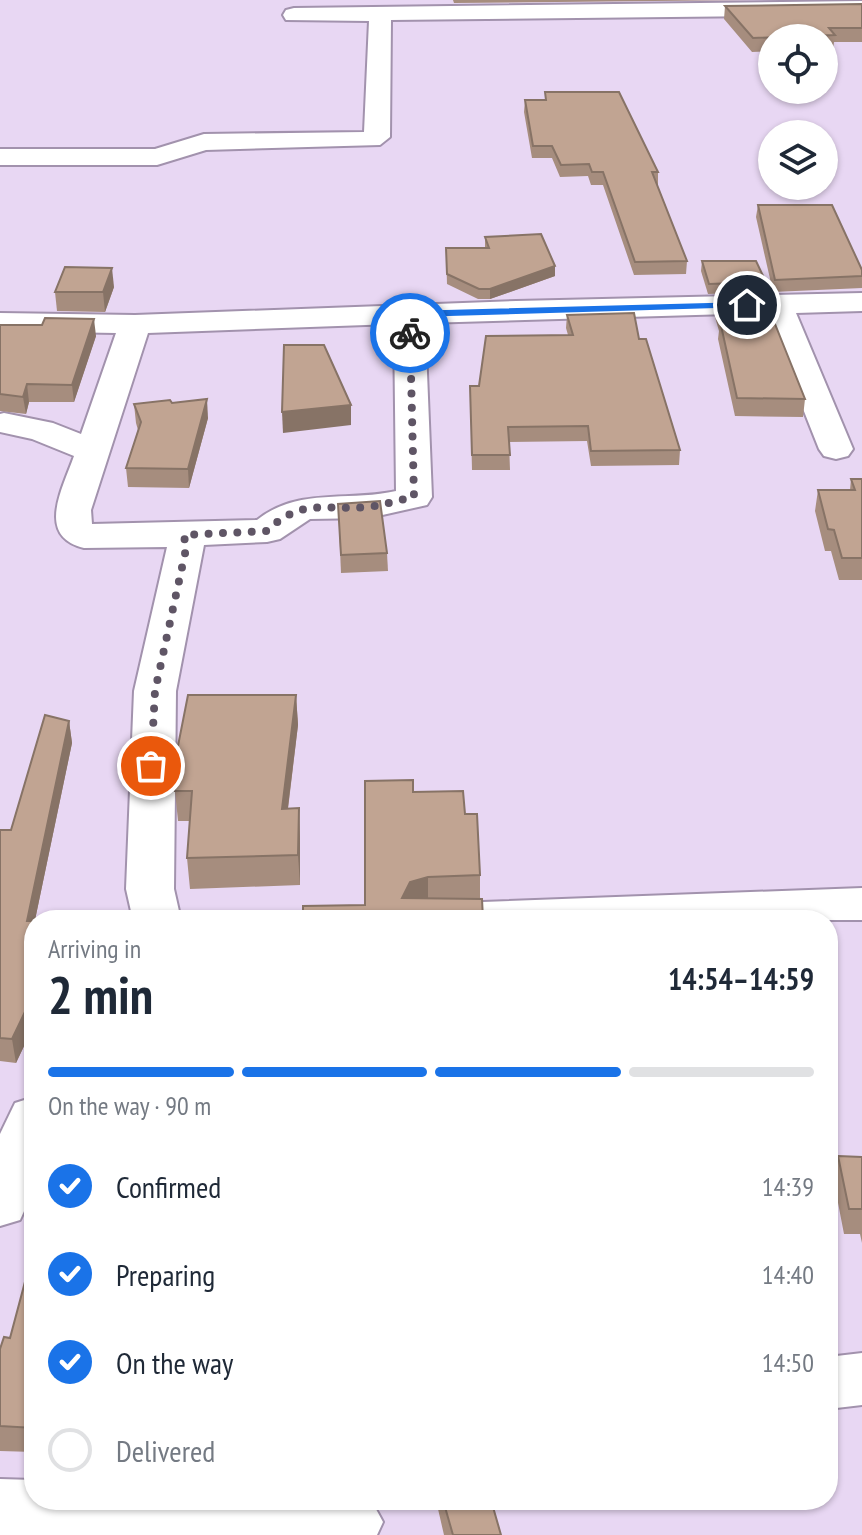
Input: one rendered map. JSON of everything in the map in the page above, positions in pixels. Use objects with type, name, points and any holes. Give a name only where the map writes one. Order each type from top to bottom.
[{"type":"street","points":[[294,15],[862,8]]},
{"type":"street","points":[[0,157],[157,157],[204,142],[371,140],[377,137],[380,15]]},
{"type":"street","points":[[589,274],[599,308]]},
{"type":"street","points":[[0,322],[135,324],[409,314],[514,296],[599,308],[862,302]]},
{"type":"street","points":[[777,304],[836,449]]},
{"type":"street","points":[[135,324],[73,510],[74,526],[84,537],[267,531],[283,516],[307,507],[370,507],[414,497],[409,314]]},
{"type":"street","points":[[4,423],[41,430],[93,451]]},
{"type":"street","points":[[155,910],[150,889],[155,691],[186,549],[184,535]]},
{"type":"street","points":[[716,910],[862,904]]},
{"type":"street","points":[[0,1204],[24,1143]]},
{"type":"street","points":[[838,1382],[862,1379]]},
{"type":"street","points":[[0,1508],[24,1509]]},
{"type":"street","points":[[50,1510],[350,1522]]},
{"type":"building","points":[[862,4],[862,28],[838,28],[838,24],[758,24],[758,38],[753,38],[725,6]]},
{"type":"building","points":[[545,92],[619,92],[658,172],[652,172],[687,261],[635,262],[603,172],[592,172],[589,164],[561,165],[552,146],[533,146],[525,100],[546,100]]},
{"type":"building","points":[[758,205],[832,205],[862,276],[775,280]]},
{"type":"building","points":[[541,234],[555,266],[490,289],[479,289],[447,274],[446,248],[489,248],[485,237]]},
{"type":"building","points":[[702,261],[756,261],[766,282],[709,284]]},
{"type":"building","points":[[65,267],[112,268],[103,292],[55,292]]},
{"type":"building","points":[[765,299],[805,399],[737,398],[720,321],[723,321],[716,300]]},
{"type":"building","points":[[634,313],[639,339],[646,339],[680,450],[591,451],[588,426],[508,427],[510,455],[472,455],[470,386],[479,386],[486,336],[573,335],[567,315]]},
{"type":"building","points":[[45,318],[94,319],[72,385],[27,384],[23,397],[0,394],[0,325],[42,325]]},
{"type":"building","points":[[284,345],[324,345],[351,405],[282,412]]},
{"type":"building","points":[[207,399],[188,469],[126,468],[141,422],[134,404]]},
{"type":"building","points":[[851,479],[862,479],[862,558],[842,558],[834,530],[828,529],[818,490],[855,490]]},
{"type":"building","points":[[380,501],[387,553],[341,555],[338,504]]},
{"type":"building","points":[[188,695],[296,695],[282,809],[299,808],[298,855],[187,858],[192,791],[175,791],[175,761]]},
{"type":"building","points":[[45,715],[69,721],[29,910],[24,910],[24,1014],[12,1039],[0,1038],[0,830],[11,830]]},
{"type":"building","points":[[413,780],[413,792],[463,791],[465,814],[477,814],[480,875],[428,877],[410,882],[402,898],[482,899],[483,910],[303,910],[303,906],[365,905],[365,781]]},
{"type":"building","points":[[838,1156],[862,1157],[862,1209],[849,1209]]},
{"type":"building","points":[[24,1286],[24,1427],[0,1426],[0,1349],[4,1337],[10,1338]]},
{"type":"building","points":[[446,1510],[494,1510],[501,1535],[453,1535]]},
{"type":"way so far","points":[[151,766],[155,691],[186,549],[184,535],[267,531],[283,516],[307,507],[370,507],[414,497],[410,333]]},
{"type":"route","points":[[410,333],[409,314],[747,305]]}]
